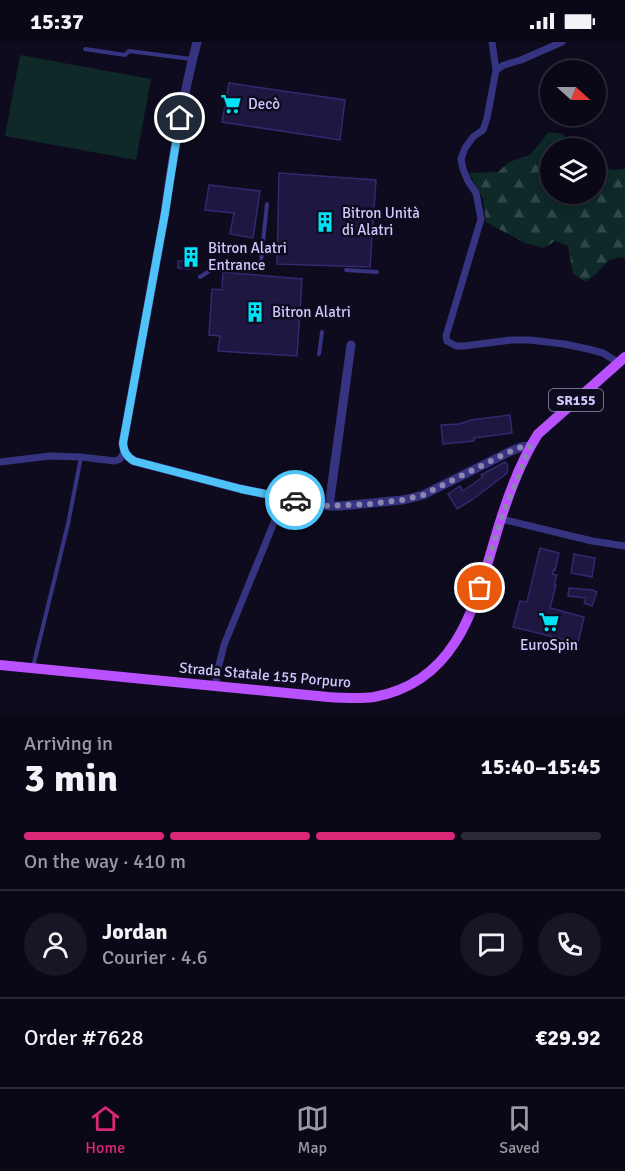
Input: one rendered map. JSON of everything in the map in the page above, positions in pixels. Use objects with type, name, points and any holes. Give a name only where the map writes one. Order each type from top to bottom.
[{"type":"main road","name":"Strada Statale 155 Porpuro","points":[[0,665],[215,687],[352,698],[373,697],[416,682],[446,657],[469,617],[501,519],[530,446],[538,434],[622,360]]},
{"type":"street","points":[[197,42],[186,89],[123,443],[124,452],[128,457],[134,461],[241,489],[329,506],[392,501],[423,495],[509,452],[530,446]]},
{"type":"street","points":[[492,42],[496,70],[487,118],[483,129],[473,137],[461,159],[468,181],[476,192],[481,219],[446,330],[447,341],[456,346],[464,346],[530,339],[596,351],[622,360]]},
{"type":"street","points":[[496,70],[562,42]]},
{"type":"street","points":[[329,506],[351,345]]},
{"type":"street","points":[[0,462],[50,456],[115,461],[120,459],[124,452]]},
{"type":"street","points":[[215,687],[224,645],[284,498]]},
{"type":"street","points":[[501,519],[592,541],[625,546]]},
{"type":"lane","points":[[85,49],[124,55],[129,51],[192,60]]},
{"type":"lane","points":[[200,277],[214,267],[254,267],[261,261],[267,204]]},
{"type":"lane","points":[[346,270],[377,272]]},
{"type":"lane","points":[[319,354],[322,332]]},
{"type":"lane","points":[[33,668],[68,524],[81,458]]},
{"type":"green space","points":[[20,55],[151,79],[136,160],[5,136]]},
{"type":"green space","points":[[549,132],[563,134],[565,138],[544,138]]},
{"type":"green space","points":[[540,143],[540,204],[606,204],[606,168],[625,169],[625,259],[622,257],[609,260],[586,282],[573,274],[568,246],[555,241],[544,248],[525,243],[486,222],[483,199],[469,173],[498,172],[509,162],[530,155]]},
{"type":"building","points":[[229,83],[345,100],[340,140],[222,122]]},
{"type":"building","name":"Bitron Unità di Alatri","points":[[279,173],[376,180],[370,267],[277,264]]},
{"type":"building","points":[[209,185],[260,191],[253,238],[230,234],[234,213],[205,210]]},
{"type":"building","name":"Bitron Alatri Entrance","points":[[197,252],[197,265],[190,269],[178,268],[178,261],[183,261],[185,253]]},
{"type":"building","name":"Bitron Alatri","points":[[223,272],[302,279],[297,356],[218,351],[220,336],[209,335],[212,289],[222,290]]},
{"type":"building","points":[[510,415],[512,433],[474,438],[474,441],[443,444],[441,425]]},
{"type":"building","points":[[505,462],[508,466],[507,473],[457,509],[448,494],[460,486],[463,491],[483,477],[481,475]]},
{"type":"building","points":[[540,548],[559,553],[552,574],[557,575],[550,608],[584,617],[578,643],[513,627],[520,601],[527,602]]},
{"type":"building","points":[[574,554],[595,558],[592,577],[571,573]]},
{"type":"building","points":[[569,588],[597,592],[592,606],[584,603],[586,598],[568,596]]},
{"type":"way so far","points":[[295,500],[329,506],[403,500],[423,495],[509,452],[530,446],[509,496],[480,588]]},
{"type":"place","name":"Decò","points":[[231,104]]},
{"type":"place","name":"Bitron Unità di Alatri","points":[[325,222]]},
{"type":"place","name":"Bitron Alatri Entrance","points":[[191,257]]},
{"type":"place","name":"Bitron Alatri","points":[[255,312]]},
{"type":"place","name":"EuroSpin","points":[[549,622]]},
{"type":"route","points":[[180,118],[123,443],[124,452],[134,461],[241,489],[295,500]]}]
